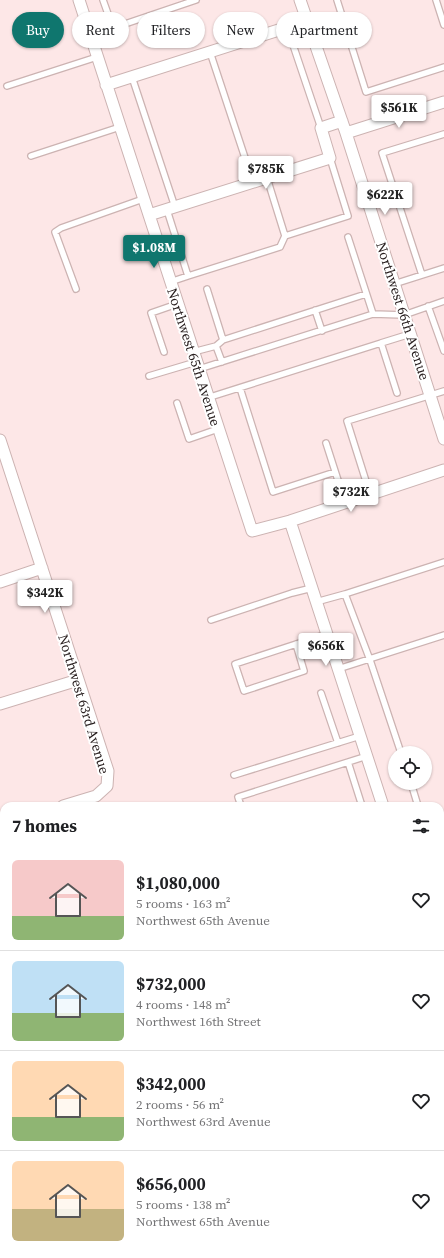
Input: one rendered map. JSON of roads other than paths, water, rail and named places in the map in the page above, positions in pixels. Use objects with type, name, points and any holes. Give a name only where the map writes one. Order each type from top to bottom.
[{"type":"street","name":"Northwest 65th Avenue","points":[[79,0],[207,398],[252,531],[290,521]]},
{"type":"street","name":"Northwest 66th Avenue","points":[[300,0],[304,12]]},
{"type":"street","points":[[106,85],[276,31]]},
{"type":"street","name":"Northwest 66th Avenue","points":[[316,48],[346,133],[444,439]]},
{"type":"street","points":[[346,133],[444,102]]},
{"type":"street","points":[[149,215],[330,158],[321,128],[342,121]]},
{"type":"street","name":"Northwest 63rd Avenue","points":[[0,440],[108,771],[107,786],[96,796],[76,802]]},
{"type":"street","points":[[382,802],[290,521],[444,470]]},
{"type":"street","points":[[0,582],[42,568]]},
{"type":"street","points":[[0,704],[78,680]]},
{"type":"lane","points":[[103,0],[113,28],[196,0]]},
{"type":"lane","points":[[337,0],[366,92],[444,67]]},
{"type":"lane","points":[[436,0],[444,25]]},
{"type":"lane","points":[[294,48],[321,128]]},
{"type":"lane","points":[[210,52],[253,182]]},
{"type":"lane","points":[[7,86],[97,57]]},
{"type":"lane","points":[[132,77],[171,208],[188,276]]},
{"type":"lane","points":[[31,156],[120,127]]},
{"type":"lane","points":[[422,275],[382,153],[444,134]]},
{"type":"lane","points":[[285,236],[348,216],[330,158]]},
{"type":"lane","points":[[170,282],[280,247],[285,236],[267,178]]},
{"type":"lane","points":[[76,289],[55,232],[61,228],[143,200]]},
{"type":"lane","points":[[348,237],[373,314]]},
{"type":"lane","points":[[394,284],[444,268]]},
{"type":"lane","points":[[207,288],[223,340]]},
{"type":"lane","points":[[149,376],[195,361],[223,340],[366,294]]},
{"type":"lane","points":[[195,361],[222,362],[373,314],[404,315],[444,301]]},
{"type":"lane","points":[[164,352],[151,313],[177,304]]},
{"type":"lane","points":[[428,306],[444,351]]},
{"type":"lane","points":[[315,310],[322,331]]},
{"type":"lane","points":[[207,398],[410,334]]},
{"type":"lane","points":[[381,343],[397,394]]},
{"type":"lane","points":[[216,346],[222,362]]},
{"type":"lane","points":[[240,388],[273,492],[335,472]]},
{"type":"lane","points":[[370,494],[346,421],[444,391]]},
{"type":"lane","points":[[177,404],[189,439],[218,429]]},
{"type":"lane","points":[[326,444],[345,502]]},
{"type":"lane","points":[[316,602],[444,562]]},
{"type":"lane","points":[[211,620],[292,593],[312,588]]},
{"type":"lane","points":[[345,594],[370,660],[399,746]]},
{"type":"lane","points":[[296,644],[304,671],[244,691],[235,664],[296,644],[327,634]]},
{"type":"lane","points":[[338,669],[370,660],[444,635]]},
{"type":"lane","points":[[322,693],[338,743]]},
{"type":"lane","points":[[234,775],[360,736]]},
{"type":"lane","points":[[240,802],[238,797],[367,756]]},
{"type":"lane","points":[[348,762],[361,802]]},
{"type":"lane","points":[[412,790],[417,802]]}]
